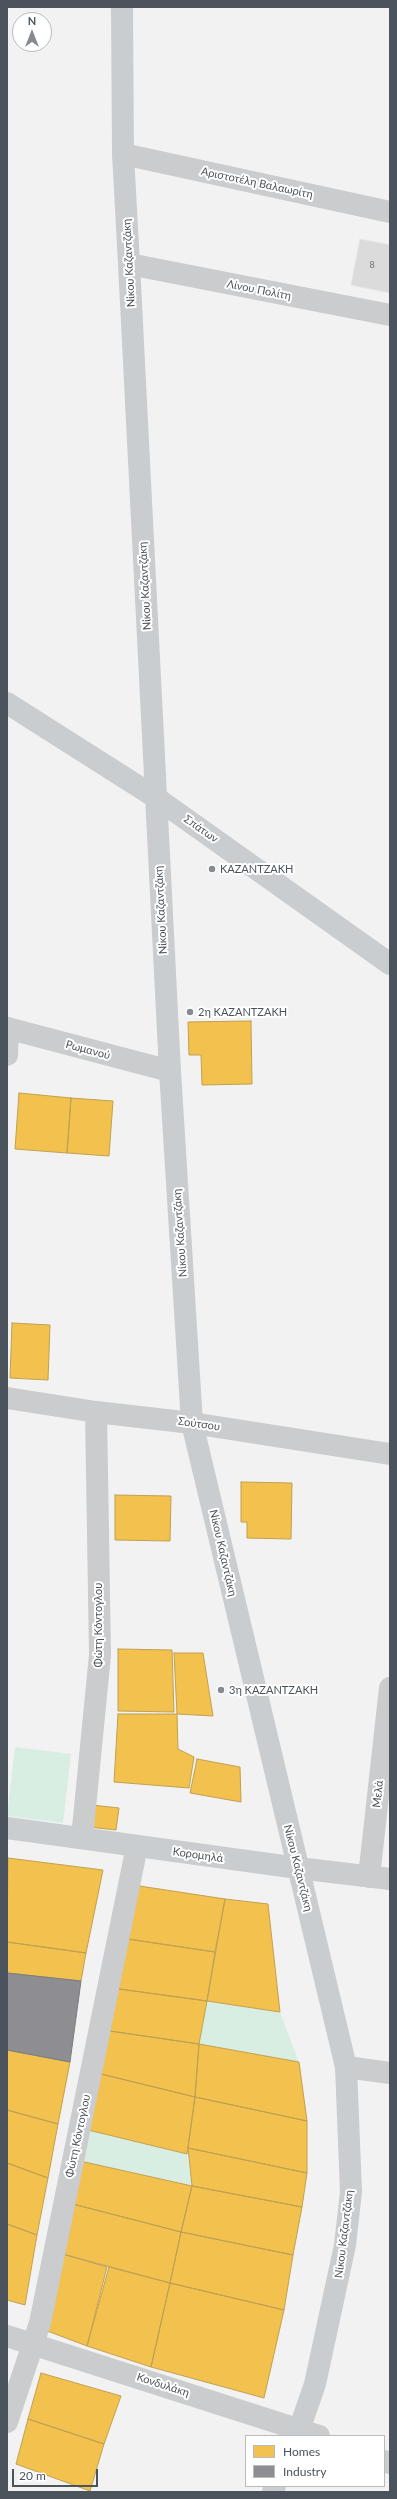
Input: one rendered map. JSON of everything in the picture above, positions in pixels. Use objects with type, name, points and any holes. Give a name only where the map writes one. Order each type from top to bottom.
[{"type":"street","name":"Νίκου Καζαντζάκη","points":[[122,7],[123,154],[155,797],[170,1071],[192,1422],[346,2067],[351,2192],[345,2244],[315,2384],[306,2434]]},
{"type":"street","name":"Αριστοτέλη Βαλαωρίτη","points":[[123,154],[390,212]]},
{"type":"street","name":"Λίνου Πολίτη","points":[[129,264],[390,315]]},
{"type":"street","name":"Σπάτων","points":[[7,703],[155,797],[390,964]]},
{"type":"street","name":"Ρωμανού","points":[[8,1028],[170,1071]]},
{"type":"street","points":[[7,1055],[8,1028]]},
{"type":"street","name":"Σούτσου","points":[[7,1398],[96,1412],[192,1422],[390,1454]]},
{"type":"street","name":"Φώτη Κόντογλου","points":[[82,1838],[100,1655],[96,1412]]},
{"type":"street","name":"Μελά","points":[[369,1877],[390,1688]]},
{"type":"street","name":"Κορομηλά","points":[[7,1828],[298,1868],[390,1879]]},
{"type":"street","name":"Φώτη Κόντογλου","points":[[7,2422],[34,2344],[137,1846]]},
{"type":"street","points":[[346,2067],[390,2073]]},
{"type":"street","name":"Κονδυλάκη","points":[[7,2336],[306,2434]]},
{"type":"green space","points":[[15,1747],[71,1754],[63,1823],[7,1816]]},
{"type":"green space","points":[[207,2001],[280,2012],[299,2062],[199,2044]]},
{"type":"green space","points":[[84,2129],[187,2154],[192,2186],[80,2161]]},
{"type":"building: Homes","points":[[251,1021],[252,1084],[202,1085],[201,1055],[189,1055],[188,1022]]},
{"type":"building: Homes","points":[[19,1093],[71,1098],[67,1153],[15,1149]]},
{"type":"building: Homes","points":[[71,1098],[113,1101],[109,1156],[67,1153]]},
{"type":"building: Homes","points":[[12,1323],[50,1325],[48,1380],[10,1378]]},
{"type":"building: Homes","points":[[241,1482],[292,1483],[291,1539],[247,1538],[247,1522],[241,1522]]},
{"type":"building: Homes","points":[[115,1495],[171,1496],[170,1541],[115,1540]]},
{"type":"building: Homes","points":[[118,1649],[172,1650],[174,1712],[118,1711]]},
{"type":"building: Homes","points":[[174,1653],[203,1653],[213,1716],[177,1714]]},
{"type":"building: Homes","points":[[118,1714],[177,1714],[178,1749],[194,1757],[189,1788],[114,1782]]},
{"type":"building: Homes","points":[[197,1759],[240,1767],[241,1802],[190,1793]]},
{"type":"building: Homes","points":[[92,1805],[119,1808],[116,1830],[89,1827]]},
{"type":"building: Homes","points":[[8,1858],[103,1870],[86,1953],[7,1942]]},
{"type":"building: Homes","points":[[133,1885],[225,1899],[215,1952],[121,1938]]},
{"type":"building: Homes","points":[[225,1899],[268,1904],[280,2012],[207,2001]]},
{"type":"building: Homes","points":[[121,1938],[215,1952],[207,2001],[112,1988]]},
{"type":"building: Homes","points":[[7,1942],[86,1953],[81,1981],[7,1973]]},
{"type":"building: Homes","points":[[112,1988],[207,2001],[199,2044],[103,2030]]},
{"type":"building: Homes","points":[[103,2030],[199,2044],[195,2097],[97,2073]]},
{"type":"building: Homes","points":[[199,2044],[299,2062],[307,2121],[195,2097]]},
{"type":"building: Homes","points":[[7,2050],[70,2062],[58,2124],[7,2110]]},
{"type":"building: Homes","points":[[97,2073],[195,2097],[187,2154],[84,2129]]},
{"type":"building: Homes","points":[[195,2097],[307,2121],[307,2173],[188,2148]]},
{"type":"building: Homes","points":[[7,2110],[58,2124],[48,2178],[7,2163]]},
{"type":"building: Homes","points":[[188,2148],[307,2173],[302,2207],[192,2186]]},
{"type":"building: Homes","points":[[80,2161],[192,2186],[181,2232],[69,2203]]},
{"type":"building: Homes","points":[[7,2163],[48,2178],[37,2235],[7,2224]]},
{"type":"building: Homes","points":[[192,2186],[302,2207],[293,2255],[181,2232]]},
{"type":"building: Homes","points":[[69,2203],[181,2232],[170,2283],[59,2253]]},
{"type":"building: Homes","points":[[7,2224],[37,2235],[25,2305],[7,2300]]},
{"type":"building: Homes","points":[[181,2232],[293,2255],[284,2310],[170,2283]]},
{"type":"building: Homes","points":[[59,2253],[107,2267],[87,2346],[42,2329]]},
{"type":"building: Homes","points":[[109,2267],[170,2283],[151,2367],[87,2346]]},
{"type":"building: Homes","points":[[170,2283],[284,2310],[264,2398],[151,2367]]},
{"type":"building: Homes","points":[[41,2373],[121,2396],[104,2444],[28,2419]]},
{"type":"building: Homes","points":[[28,2419],[104,2444],[90,2491],[16,2464]]},
{"type":"building: Industry","points":[[7,1973],[81,1981],[70,2062],[7,2050]]},
{"type":"building: Other","points":[[360,239],[390,245],[390,293],[351,285]]},
{"type":"place","name":"ΚΑΖΑΝΤΖΑΚΗ","points":[[212,869]]},
{"type":"place","name":"2η ΚΑΖΑΝΤΖΑΚΗ","points":[[190,1012]]},
{"type":"place","name":"3η ΚΑΖΑΝΤΖΑΚΗ","points":[[221,1690]]}]
